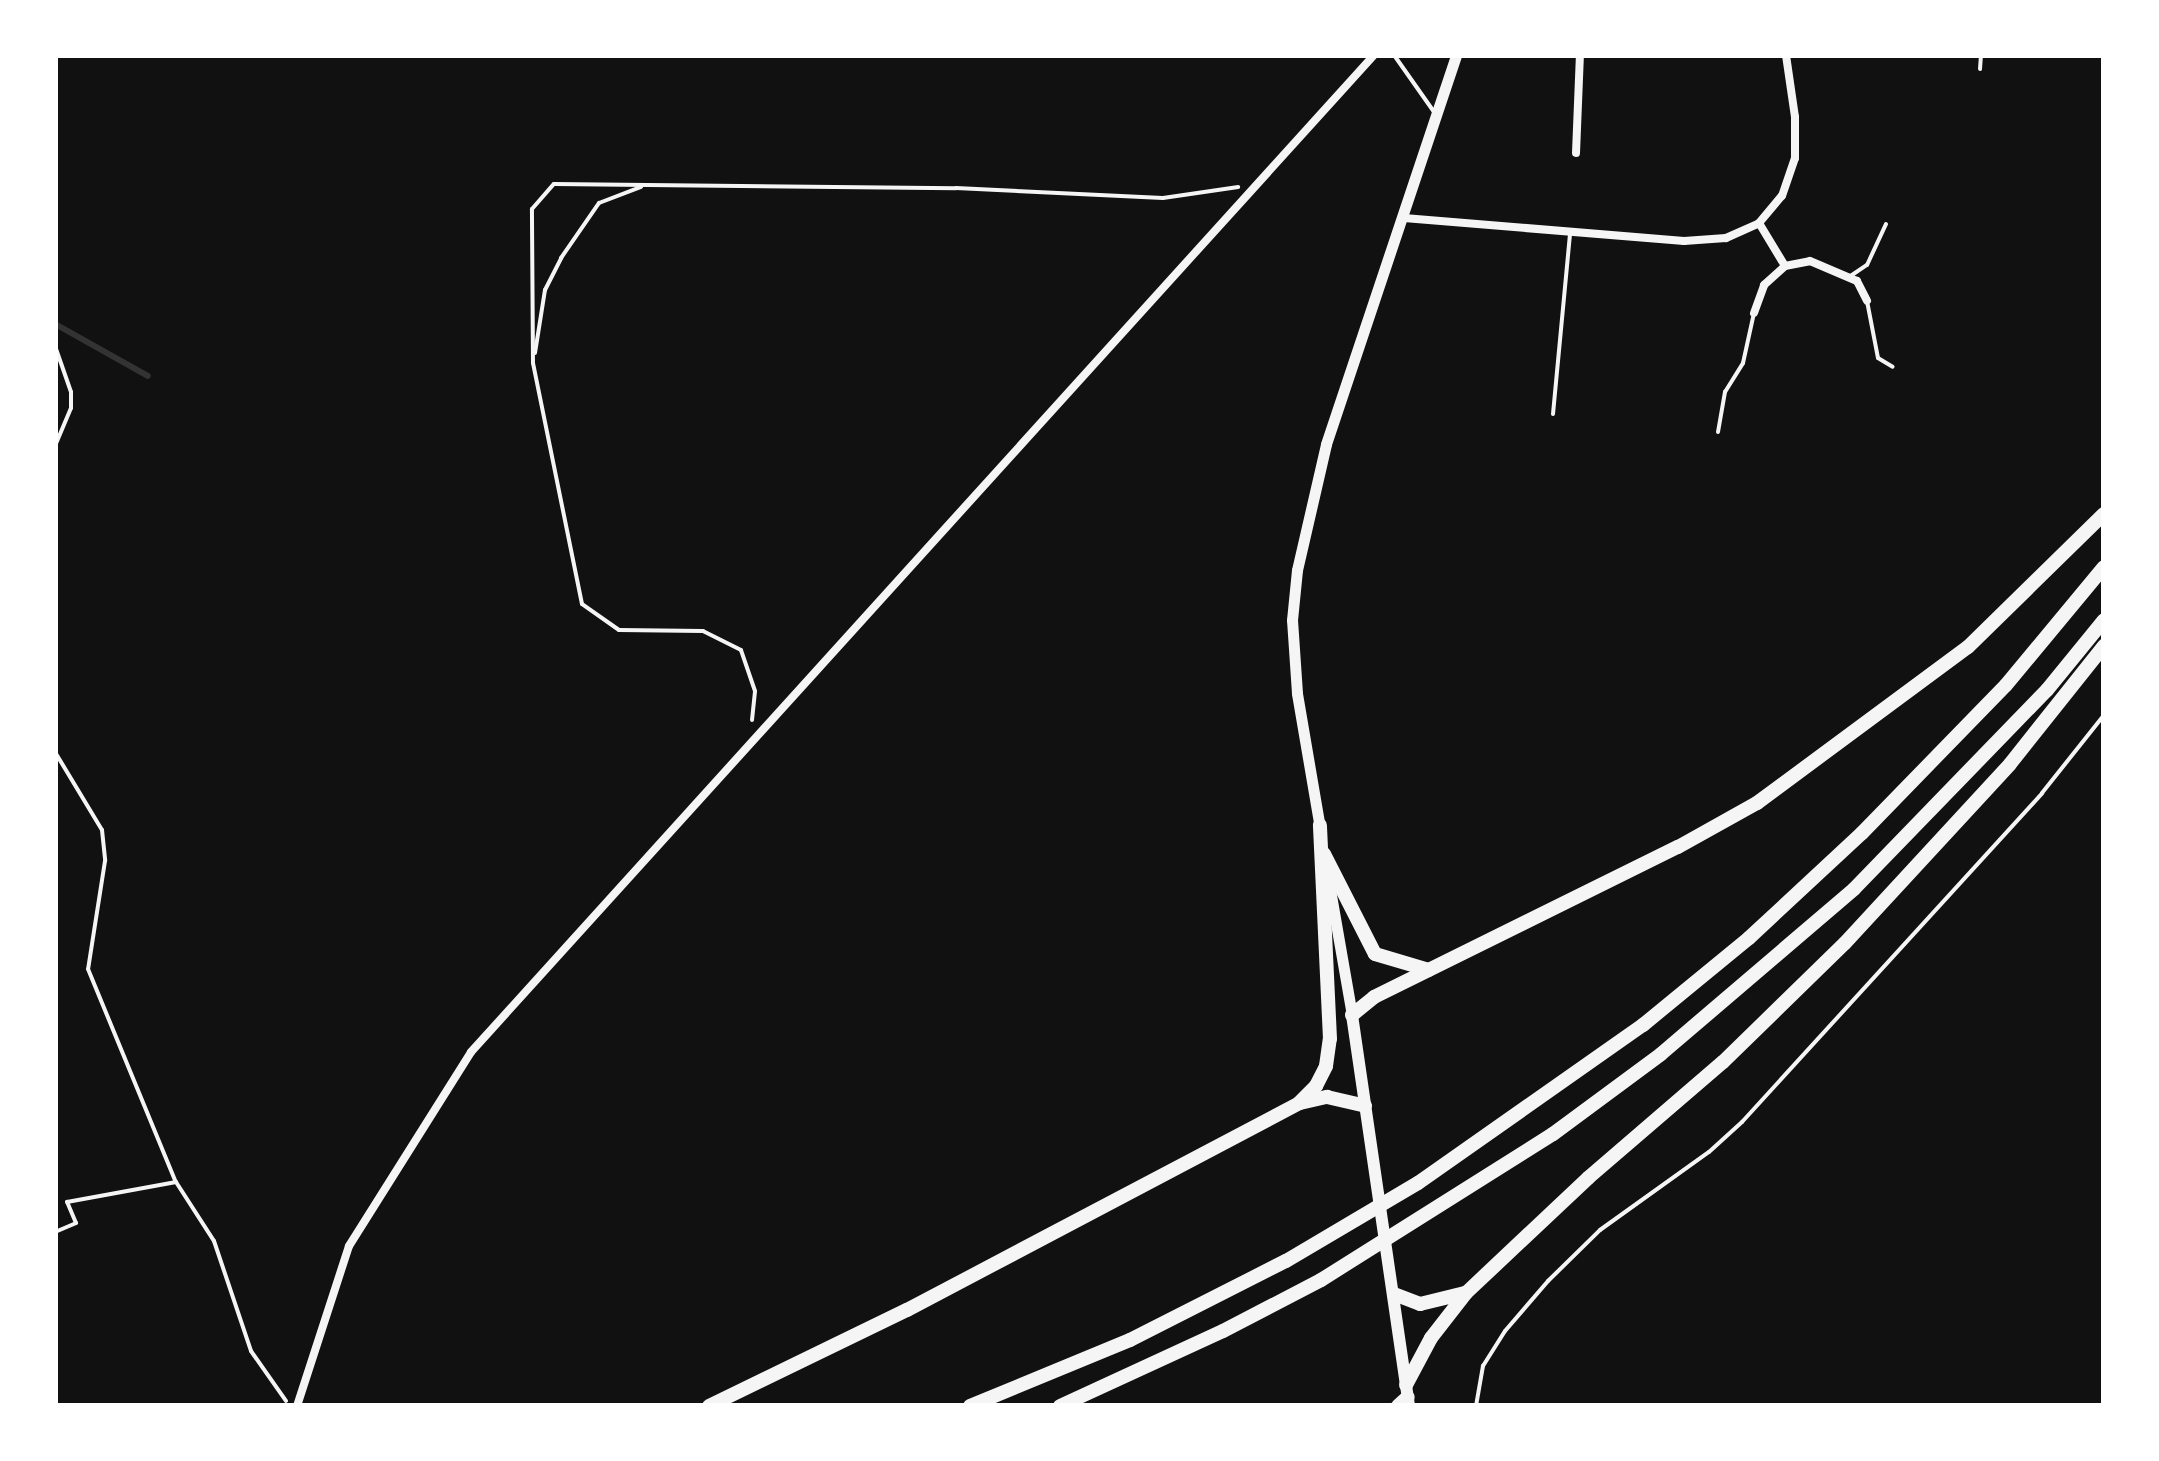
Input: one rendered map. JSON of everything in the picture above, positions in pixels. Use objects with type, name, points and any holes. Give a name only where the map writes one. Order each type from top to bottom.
[{"type":"highway","points":[[1352,1015],[1374,997],[1678,848],[1757,802],[1872,722],[1968,647],[2104,514]]},
{"type":"highway","points":[[970,1406],[1130,1340],[1286,1261],[1418,1183],[1643,1025],[1749,938],[1862,833],[2006,685],[2104,567]]},
{"type":"highway","points":[[1060,1406],[1190,1348],[1321,1280],[1553,1134],[1661,1054],[1854,890],[1996,744],[2104,620]]},
{"type":"highway","points":[[1405,1399],[1431,1338],[1466,1293],[1588,1178],[1723,1062],[1845,944],[2010,764],[2104,646]]},
{"type":"highway","points":[[1299,1103],[1316,1086],[1326,1066],[1330,1039],[1320,824]]},
{"type":"highway","points":[[1324,854],[1375,954],[1429,970]]},
{"type":"highway","points":[[710,1406],[907,1310],[1299,1103],[1327,1096],[1365,1106]]},
{"type":"highway","points":[[1394,1294],[1420,1304],[1466,1293]]},
{"type":"main road","points":[[1405,1399],[1394,1294],[1352,1015],[1297,694],[1292,620],[1297,570],[1326,444],[1456,55]]},
{"type":"street","points":[[294,1406],[348,1246],[471,1052],[1252,185],[1374,55]]},
{"type":"street","points":[[1576,153],[1580,55]]},
{"type":"street","points":[[1404,218],[1684,241],[1726,238],[1759,223],[1782,196],[1796,158],[1786,55]]},
{"type":"street","points":[[1759,223],[1785,266]]},
{"type":"street","points":[[1754,313],[1764,284],[1785,266],[1810,261],[1849,277],[1867,301]]},
{"type":"lane","points":[[1394,55],[1437,114]]},
{"type":"lane","points":[[1980,69],[1981,55]]},
{"type":"lane","points":[[1849,277],[1867,265],[1886,224]]},
{"type":"lane","points":[[1553,414],[1570,233]]},
{"type":"lane","points":[[1867,301],[1878,358],[1893,367]]},
{"type":"lane","points":[[1718,432],[1725,392],[1743,364],[1754,313]]},
{"type":"lane","points":[[1476,1406],[1482,1366],[1505,1331],[1548,1281],[1600,1230],[1742,1122],[2042,794],[2104,715]]},
{"type":"path","points":[[751,741],[754,691],[741,650],[702,631],[619,630],[582,604],[533,363],[532,209],[554,184],[956,188],[1163,198],[1252,185]]},
{"type":"path","points":[[533,363],[545,290],[561,258],[599,204],[645,186]]},
{"type":"path","points":[[55,346],[71,392],[72,408],[55,446]]},
{"type":"path","points":[[55,752],[102,830],[105,861],[88,969],[176,1182],[214,1241],[251,1351],[277,1395],[294,1406]]},
{"type":"path","points":[[55,1232],[76,1223],[66,1202],[176,1182]]},
{"type":"waterway","points":[[57,325],[148,376]]}]
